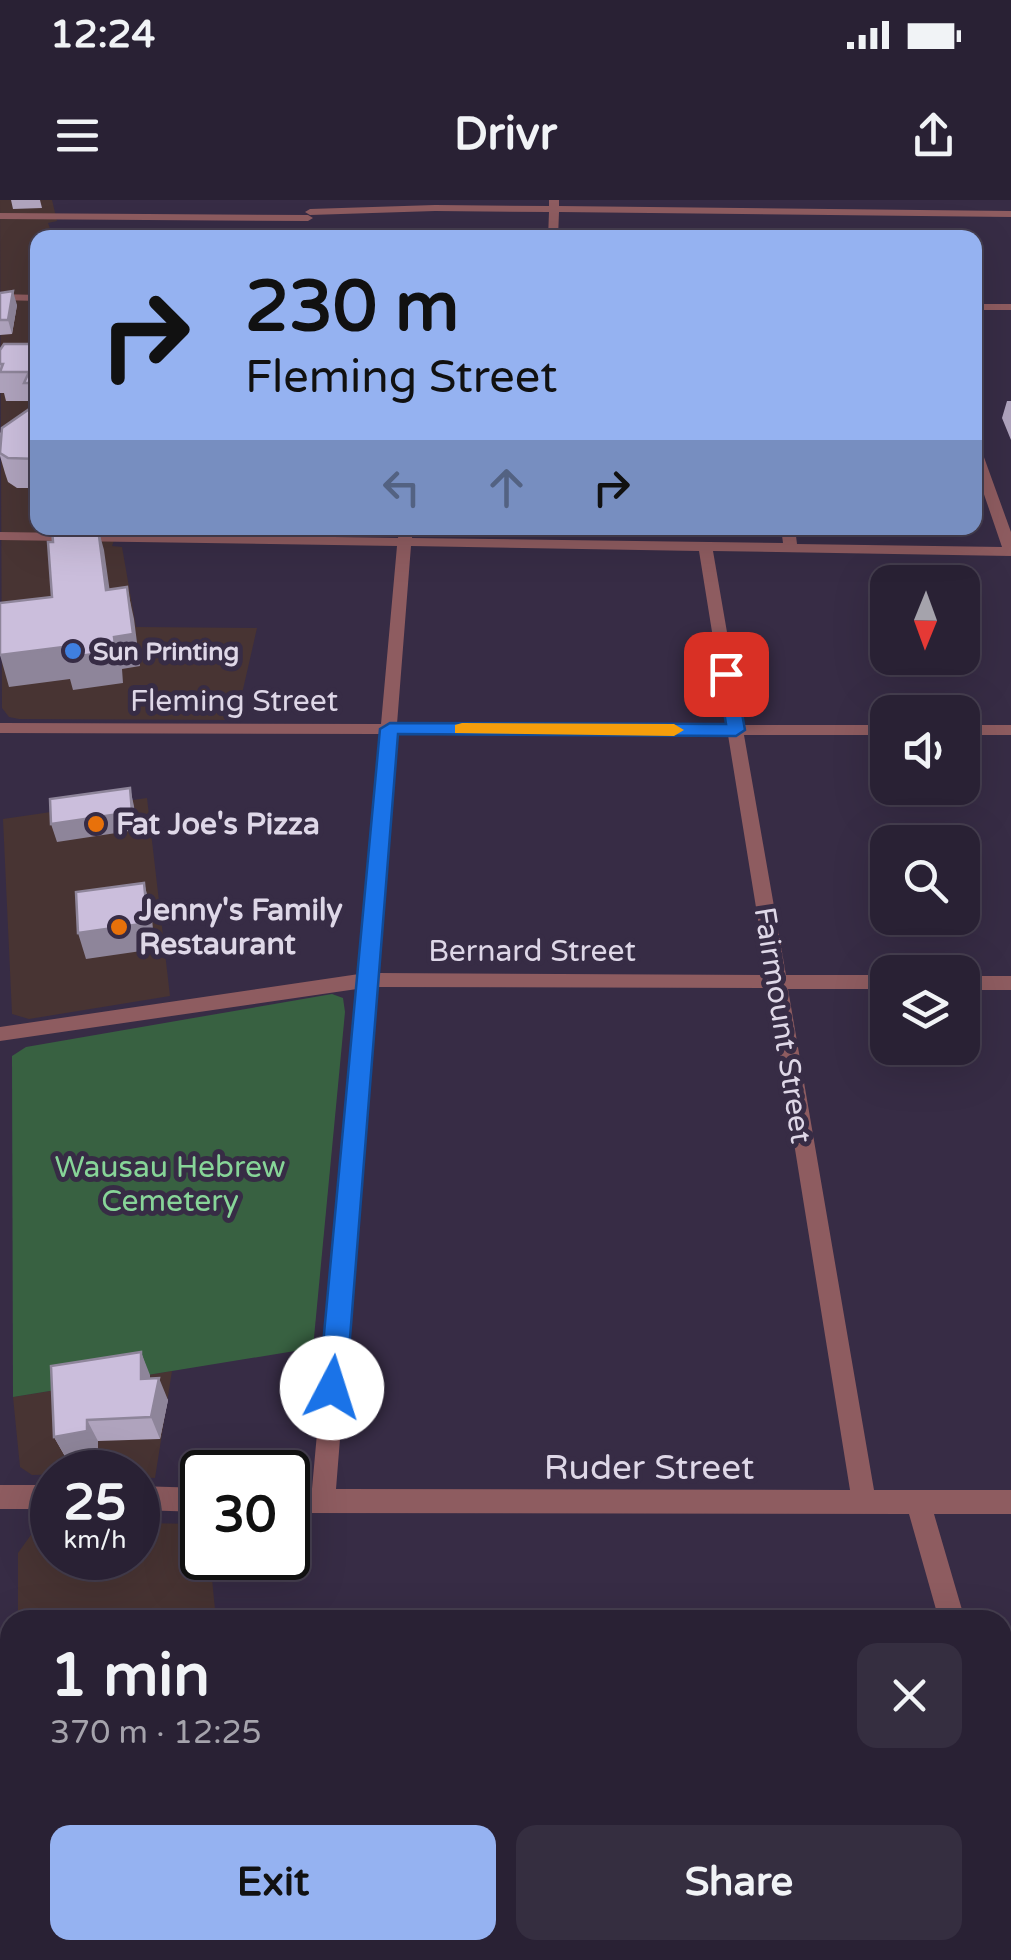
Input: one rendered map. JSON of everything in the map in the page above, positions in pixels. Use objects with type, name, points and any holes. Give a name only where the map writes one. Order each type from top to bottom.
[{"type":"street","points":[[553,230],[554,205]]},
{"type":"street","points":[[0,216],[554,205],[1011,214]]},
{"type":"street","points":[[0,297],[30,298]]},
{"type":"street","points":[[982,307],[1011,307]]},
{"type":"street","points":[[0,536],[405,535],[585,545],[1011,551],[982,469]]},
{"type":"street","points":[[323,1501],[405,535]]},
{"type":"street","points":[[585,535],[585,545]]},
{"type":"street","points":[[789,535],[792,548]]},
{"type":"street","name":"Fairmount Street","points":[[706,546],[864,1502]]},
{"type":"street","name":"Fleming Street","points":[[0,728],[870,730]]},
{"type":"street","points":[[980,730],[1011,730]]},
{"type":"street","name":"Bernard Street","points":[[0,1034],[368,980],[870,982]]},
{"type":"street","points":[[980,983],[1011,983]]},
{"type":"street","points":[[0,1497],[30,1497]]},
{"type":"street","name":"Ruder Street","points":[[310,1501],[1011,1502]]},
{"type":"street","points":[[918,1502],[949,1610]]},
{"type":"shaded area","points":[[0,200],[52,200],[57,221],[48,223],[50,230],[30,230],[30,535],[116,535],[112,546],[122,547],[136,627],[257,628],[236,720],[19,719],[9,717],[2,708]]},
{"type":"shaded area","points":[[147,798],[170,996],[29,1019],[12,1014],[3,819]]},
{"type":"shaded area","points":[[172,1371],[159,1450],[30,1450],[30,1474],[20,1467],[13,1397]]},
{"type":"shaded area","points":[[160,1523],[180,1524],[180,1580],[212,1580],[215,1610],[18,1610],[18,1553],[30,1536],[30,1580],[160,1580]]},
{"type":"green space","name":"Wausau Hebrew Cemetery","points":[[332,994],[343,998],[345,1012],[313,1348],[13,1397],[12,1056],[26,1047]]},
{"type":"building","points":[[13,291],[8,320],[0,320],[0,293]]},
{"type":"building","points":[[4,344],[30,344],[30,383],[24,383],[29,372],[0,372],[0,350]]},
{"type":"building","points":[[30,409],[30,459],[8,458],[0,453],[2,428]]},
{"type":"building","points":[[52,535],[99,535],[106,590],[127,587],[133,634],[114,637],[116,651],[64,658],[64,647],[0,655],[0,603],[52,597],[48,542],[53,542]]},
{"type":"building","points":[[130,788],[132,812],[51,824],[50,799]]},
{"type":"building","points":[[144,883],[148,923],[78,933],[76,892]]},
{"type":"building","points":[[141,1352],[141,1379],[159,1378],[151,1417],[87,1420],[87,1431],[54,1437],[51,1366]]},
{"type":"slow traffic","points":[[462,729],[674,730]]},
{"type":"place","name":"Sun Printing","points":[[73,651]]},
{"type":"place","name":"Fat Joe's Pizza","points":[[96,824]]},
{"type":"place","name":"Jenny's Family Restaurant","points":[[119,927]]},
{"type":"route","points":[[332,1388],[390,729],[736,730],[726,674]]}]
